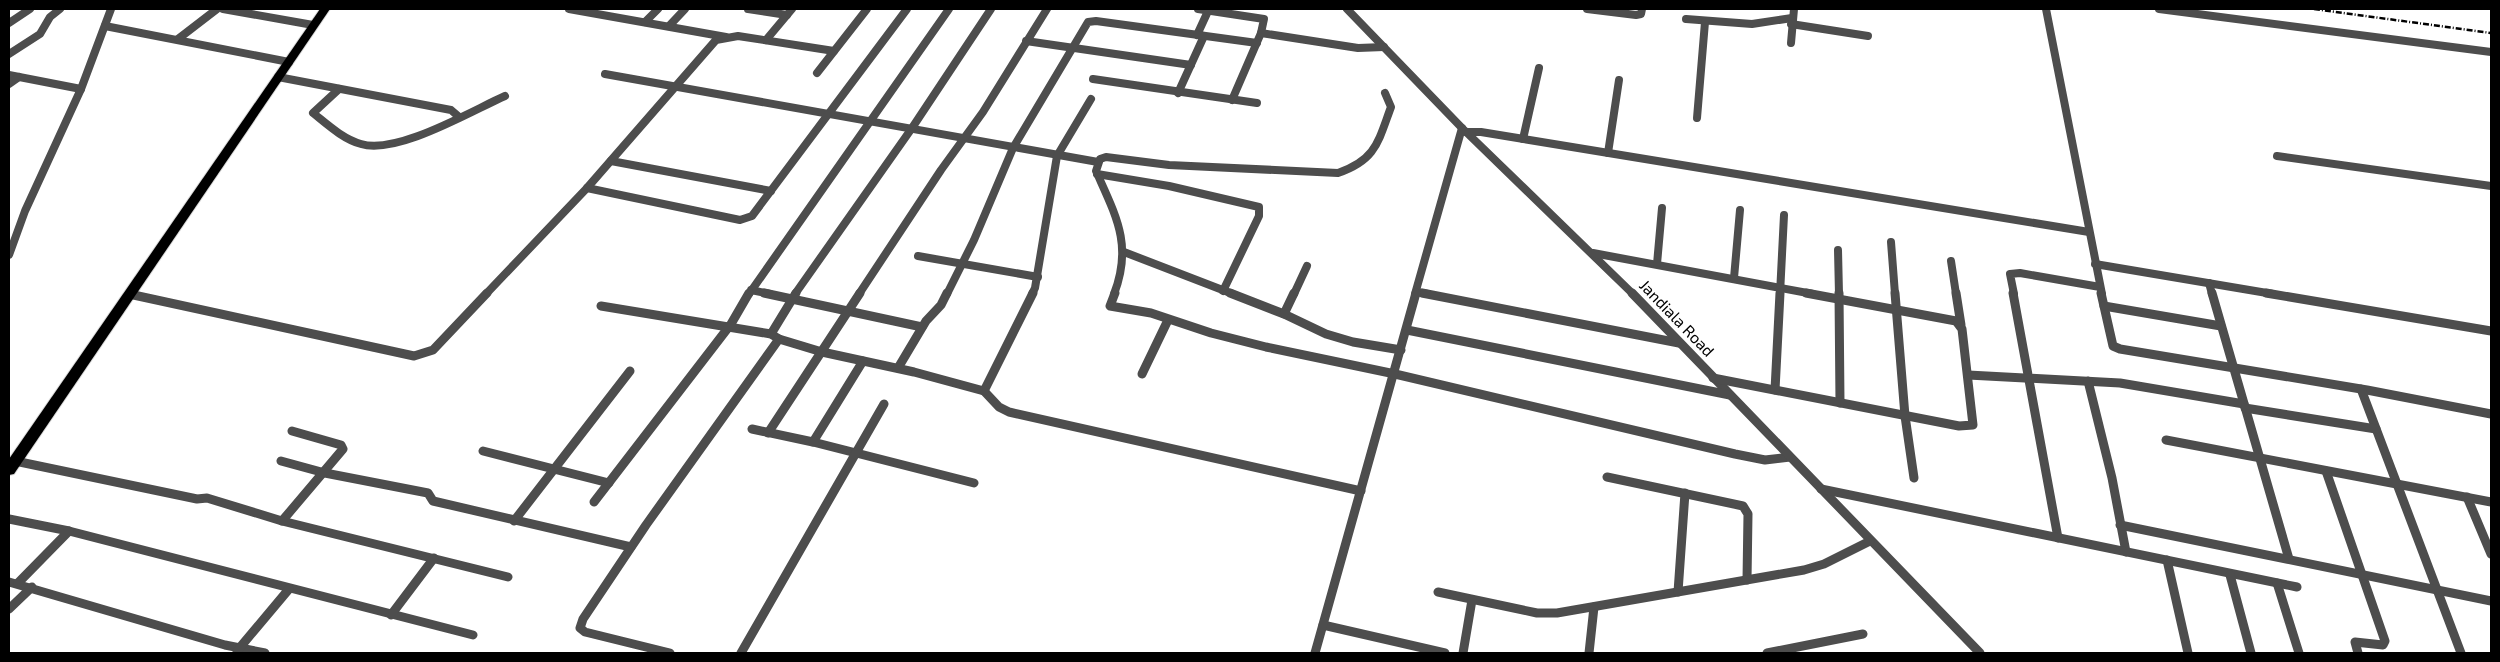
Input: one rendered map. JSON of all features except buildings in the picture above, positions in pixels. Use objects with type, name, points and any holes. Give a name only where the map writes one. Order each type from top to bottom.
[{"type":"main road","points":[[12,466],[325,9]]},
{"type":"street","points":[[9,23],[12,18],[30,9]]},
{"type":"street","points":[[9,54],[40,34],[48,19],[60,9]]},
{"type":"street","points":[[9,255],[11,242],[80,89],[112,9]]},
{"type":"street","points":[[178,39],[216,9]]},
{"type":"street","points":[[223,9],[313,25]]},
{"type":"street","points":[[569,9],[610,12],[645,22],[726,37],[766,40],[834,51]]},
{"type":"street","points":[[645,22],[658,9]]},
{"type":"street","points":[[669,26],[685,9]]},
{"type":"street","points":[[748,9],[790,12]]},
{"type":"street","points":[[817,72],[867,9]]},
{"type":"street","points":[[587,188],[740,220],[752,216],[907,9]]},
{"type":"street","points":[[594,502],[727,328],[751,290],[949,9]]},
{"type":"street","points":[[670,653],[585,632],[580,628],[583,619],[775,337],[792,299],[912,128],[991,9]]},
{"type":"street","points":[[768,433],[963,138],[983,112],[1047,9]]},
{"type":"street","points":[[1198,9],[1263,18],[1265,21],[1232,100]]},
{"type":"street","name":"Jandiala Road","points":[[1347,9],[1464,130],[1593,253],[1980,653]]},
{"type":"street","points":[[1587,9],[1636,15],[1641,14],[1642,9]]},
{"type":"street","points":[[1791,43],[1794,9]]},
{"type":"street","points":[[2046,9],[2088,232],[2115,348],[2361,389],[2491,414]]},
{"type":"street","points":[[2159,9],[2491,52]]},
{"type":"street","points":[[1178,93],[1191,65],[1209,10]]},
{"type":"street","points":[[766,40],[790,12]]},
{"type":"street","points":[[1686,19],[1736,25],[1792,21],[1868,36]]},
{"type":"street","points":[[898,368],[922,327],[941,306],[974,240],[1014,148],[1086,23],[1092,21],[1257,43]]},
{"type":"street","points":[[1696,118],[1705,22]]},
{"type":"street","points":[[105,26],[289,62]]},
{"type":"street","points":[[1261,33],[1358,48],[1384,47]]},
{"type":"street","points":[[130,294],[405,354],[422,355],[433,350],[587,188],[712,43],[726,37]]},
{"type":"street","points":[[1026,41],[1191,65]]},
{"type":"street","points":[[1523,139],[1540,68]]},
{"type":"street","points":[[605,74],[1098,162],[1106,157],[1169,166],[1338,173],[1361,166],[1372,156],[1391,107],[1385,93]]},
{"type":"street","points":[[9,75],[80,89]]},
{"type":"street","points":[[9,84],[19,77]]},
{"type":"street","points":[[278,77],[451,110],[456,112],[458,116]]},
{"type":"street","points":[[1093,79],[1178,93],[1257,103]]},
{"type":"street","points":[[1608,153],[1619,80]]},
{"type":"street","points":[[340,89],[313,113],[346,140],[379,147],[388,147],[407,141],[505,96]]},
{"type":"street","points":[[984,391],[1028,302],[1038,277],[1058,156],[1091,99]]},
{"type":"street","points":[[1315,653],[1464,130],[2088,232]]},
{"type":"street","points":[[2277,156],[2491,186]]},
{"type":"street","points":[[611,161],[771,191]]},
{"type":"street","points":[[1098,162],[1097,174],[1110,199],[1124,252],[1121,275],[1110,306],[1151,313],[1168,320],[1266,347],[1395,374],[1735,454],[1765,460],[1790,457]]},
{"type":"street","points":[[1097,174],[1169,186],[1259,207],[1259,216],[1223,291]]},
{"type":"street","points":[[1657,264],[1662,208]]},
{"type":"street","points":[[1734,278],[1740,210]]},
{"type":"street","points":[[1776,390],[1784,215]]},
{"type":"street","points":[[1891,242],[1905,416],[1914,478]]},
{"type":"street","points":[[1838,250],[1840,403]]},
{"type":"street","points":[[1124,252],[1284,314],[1342,339],[1401,350]]},
{"type":"street","points":[[1593,253],[1896,309],[1946,319],[1961,325]]},
{"type":"street","points":[[918,256],[1038,277]]},
{"type":"street","points":[[1713,378],[1959,426],[1973,425],[1968,375],[1951,261]]},
{"type":"street","points":[[2095,264],[2491,331]]},
{"type":"street","points":[[1284,314],[1307,266]]},
{"type":"street","points":[[2058,538],[2011,273],[2100,287]]},
{"type":"street","points":[[2209,283],[2289,559]]},
{"type":"street","points":[[751,290],[922,327]]},
{"type":"street","points":[[1417,292],[1680,343]]},
{"type":"street","points":[[601,306],[775,337],[822,352],[898,368],[984,391],[999,407],[1009,412],[1361,491]]},
{"type":"street","points":[[2104,306],[2221,326]]},
{"type":"street","points":[[1142,374],[1168,320]]},
{"type":"street","points":[[1407,330],[1730,395]]},
{"type":"street","points":[[813,442],[863,361]]},
{"type":"street","points":[[514,521],[630,371]]},
{"type":"street","points":[[1968,375],[2120,384],[2376,429]]},
{"type":"street","points":[[2088,381],[2112,478],[2126,552]]},
{"type":"street","points":[[2361,389],[2462,653]]},
{"type":"street","points":[[741,653],[797,552],[858,453],[884,404]]},
{"type":"street","points":[[752,430],[813,442],[974,483]]},
{"type":"street","points":[[282,521],[342,452],[342,446],[292,431]]},
{"type":"street","points":[[2166,440],[2491,502]]},
{"type":"street","points":[[483,451],[608,483]]},
{"type":"street","points":[[281,461],[428,493],[433,502],[631,547]]},
{"type":"street","points":[[12,466],[197,499],[208,498],[282,521],[508,577]]},
{"type":"street","points":[[2326,471],[2386,641],[2383,644],[2355,642],[2358,653]]},
{"type":"street","points":[[1607,477],[1737,504],[1746,509],[1748,514],[1747,580]]},
{"type":"street","points":[[1821,489],[2167,560],[2230,575],[2297,587]]},
{"type":"street","points":[[1678,592],[1685,493]]},
{"type":"street","points":[[2467,497],[2491,554]]},
{"type":"street","points":[[9,519],[68,531],[473,635]]},
{"type":"street","points":[[2120,525],[2491,601]]},
{"type":"street","points":[[13,582],[68,531]]},
{"type":"street","points":[[1438,592],[1537,613],[1557,613],[1804,570],[1824,564],[1870,540]]},
{"type":"street","points":[[391,615],[434,558]]},
{"type":"street","points":[[2167,560],[2188,653]]},
{"type":"street","points":[[2230,575],[2251,653]]},
{"type":"street","points":[[13,582],[238,651],[265,653]]},
{"type":"street","points":[[2277,583],[2300,653]]},
{"type":"street","points":[[9,609],[32,587]]},
{"type":"street","points":[[238,651],[289,589]]},
{"type":"street","points":[[1463,653],[1472,600]]},
{"type":"street","points":[[1589,653],[1594,607]]},
{"type":"street","points":[[1323,625],[1445,653]]},
{"type":"street","points":[[1767,653],[1863,634]]},
{"type":"railway","points":[[2314,9],[2491,33]]}]
